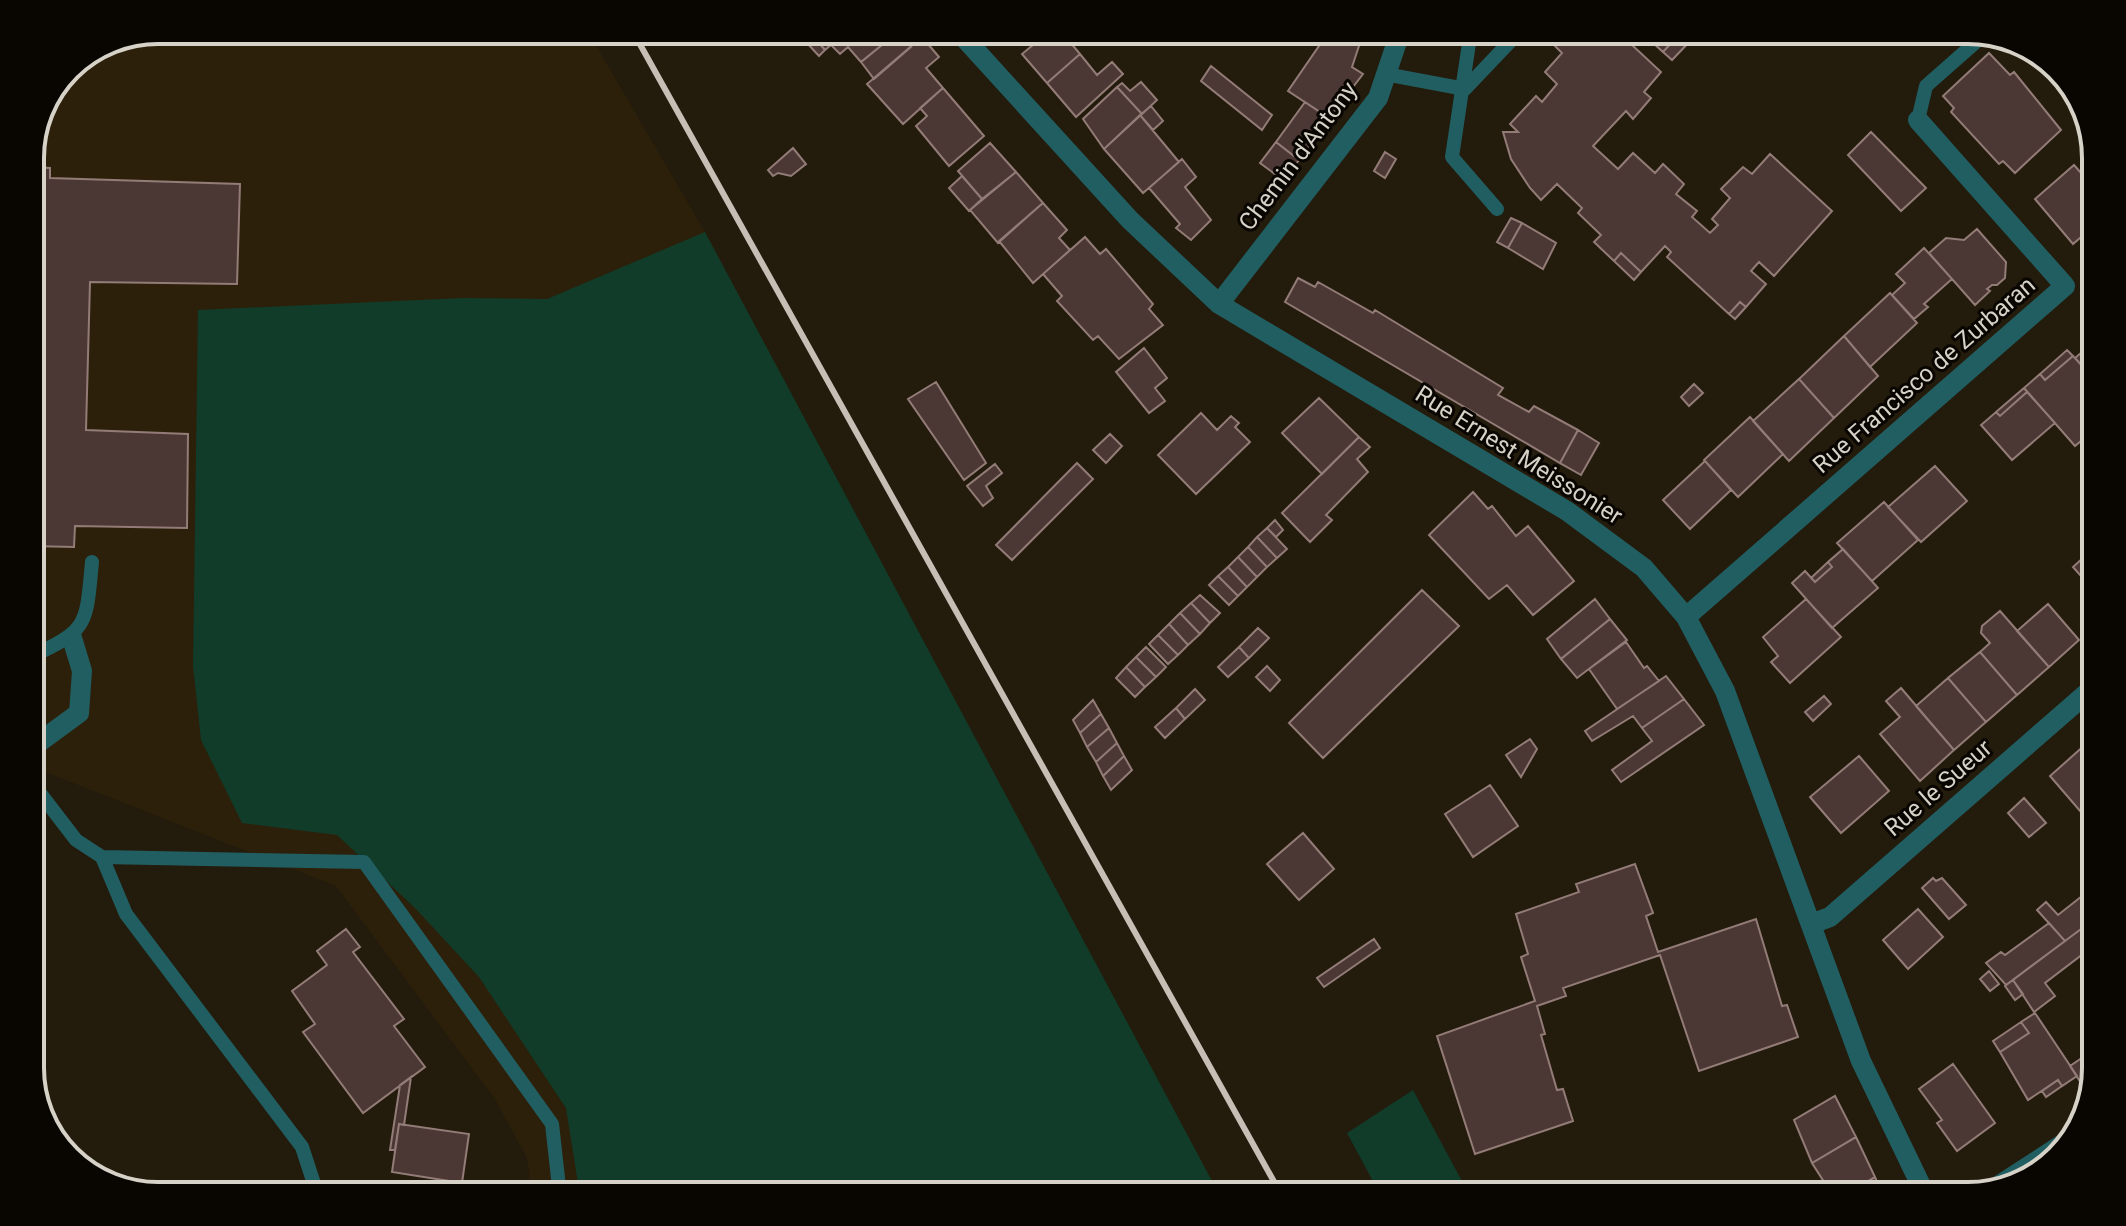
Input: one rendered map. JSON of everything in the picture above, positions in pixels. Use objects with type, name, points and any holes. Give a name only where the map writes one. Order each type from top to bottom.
[{"type":"street","name":"Rue Ernest Meissonier","points":[[970,44],[1130,220],[1219,304],[1567,511],[1644,568],[1686,617],[1725,691],[1861,1061],[1919,1182]]},
{"type":"street","name":"Chemin d'Antony","points":[[1219,304],[1378,98],[1396,44]]},
{"type":"street","name":"Rue Francisco de Zurbaran","points":[[1686,617],[2065,286],[1918,120]]},
{"type":"street","points":[[44,739],[79,713],[82,671],[72,638]]},
{"type":"street","name":"Rue le Sueur","points":[[1811,924],[1830,917],[2082,697]]},
{"type":"lane","points":[[1470,44],[1452,157],[1497,209]]},
{"type":"lane","points":[[1465,89],[1508,44]]},
{"type":"lane","points":[[1918,120],[1926,86],[1973,44]]},
{"type":"lane","points":[[1385,74],[1465,89]]},
{"type":"lane","points":[[44,651],[72,638],[88,609],[92,562]]},
{"type":"lane","points":[[44,798],[76,840],[102,857],[364,862],[552,1124],[558,1182]]},
{"type":"lane","points":[[102,857],[126,914],[302,1147],[313,1182]]},
{"type":"shaded area","points":[[595,44],[705,232],[1213,1182],[530,1182],[527,1158],[495,1099],[336,886],[44,771],[44,150],[48,128],[56,107],[83,72],[101,59],[136,46]]},
{"type":"green space","points":[[705,232],[1213,1182],[578,1182],[566,1108],[479,977],[415,908],[337,835],[242,823],[201,740],[193,666],[198,310],[463,298],[547,299]]},
{"type":"green space","points":[[1413,1090],[1462,1182],[1373,1182],[1347,1133]]},
{"type":"building","points":[[808,44],[820,44],[825,50],[819,56]]},
{"type":"building","points":[[883,44],[861,62],[848,47],[840,54],[831,45]]},
{"type":"building","points":[[883,44],[908,44],[911,47],[874,79],[861,62]]},
{"type":"building","points":[[914,44],[928,44],[939,57],[926,68],[943,88],[903,124],[867,84]]},
{"type":"building","points":[[1034,44],[1072,44],[1080,54],[1047,83],[1022,54]]},
{"type":"building","points":[[1320,44],[1360,44],[1352,67],[1363,74],[1329,118],[1288,91]]},
{"type":"building","points":[[1631,44],[1661,72],[1644,92],[1651,98],[1633,119],[1626,111],[1593,146],[1618,169],[1633,153],[1655,173],[1663,164],[1684,184],[1676,194],[1697,211],[1692,217],[1710,233],[1718,225],[1712,219],[1730,198],[1721,189],[1743,167],[1752,174],[1770,154],[1832,211],[1774,276],[1759,262],[1751,271],[1766,284],[1746,307],[1740,302],[1729,314],[1667,257],[1671,252],[1665,246],[1641,272],[1621,253],[1614,261],[1594,242],[1601,235],[1578,213],[1582,208],[1557,184],[1541,200],[1530,188],[1511,159],[1503,132],[1518,132],[1510,124],[1536,96],[1542,102],[1557,84],[1545,72],[1562,53],[1555,46]]},
{"type":"building","points":[[1654,44],[1670,44],[1663,52]]},
{"type":"building","points":[[1670,44],[1687,44],[1672,60],[1663,52]]},
{"type":"building","points":[[1989,53],[2010,75],[2014,72],[2061,130],[2015,173],[2003,161],[1999,164],[1951,112],[1954,108],[1943,96]]},
{"type":"building","points":[[1080,54],[1097,75],[1112,62],[1123,74],[1076,117],[1047,83]]},
{"type":"building","points":[[1211,66],[1272,115],[1262,130],[1201,81]]},
{"type":"building","points":[[1141,82],[1157,100],[1142,114],[1117,87],[1122,83],[1130,91]]},
{"type":"building","points":[[1117,87],[1142,114],[1104,149],[1083,119]]},
{"type":"building","points":[[943,88],[984,136],[949,166],[916,126],[927,116],[920,108]]},
{"type":"building","points":[[1305,102],[1329,118],[1299,160],[1276,142]]},
{"type":"building","points":[[1151,106],[1163,121],[1153,130],[1140,115]]},
{"type":"building","points":[[1140,115],[1179,162],[1143,193],[1104,149]]},
{"type":"building","points":[[1871,132],[1926,188],[1901,211],[1848,155]]},
{"type":"building","points":[[1276,142],[1299,160],[1283,180],[1260,163]]},
{"type":"building","points":[[990,143],[1016,172],[982,199],[958,171]]},
{"type":"building","points":[[793,148],[806,164],[791,176],[778,173],[773,176],[768,170]]},
{"type":"building","points":[[1385,152],[1396,159],[1385,178],[1374,171]]},
{"type":"building","points":[[1182,159],[1196,177],[1185,187],[1211,220],[1191,240],[1176,228],[1180,224],[1149,188]]},
{"type":"building","points":[[2074,165],[2082,174],[2082,236],[2073,244],[2035,199]]},
{"type":"building","points":[[44,168],[50,168],[50,178],[240,184],[237,284],[90,282],[86,430],[188,434],[187,528],[75,526],[74,547],[44,546]]},
{"type":"building","points":[[1016,172],[1043,203],[998,243],[970,210]]},
{"type":"building","points":[[962,176],[982,199],[969,211],[949,188]]},
{"type":"building","points":[[1043,203],[1067,230],[1059,238],[1070,250],[1033,283],[999,241]]},
{"type":"building","points":[[1511,218],[1522,223],[1508,248],[1497,242]]},
{"type":"building","points":[[1522,223],[1556,243],[1543,269],[1508,248]]},
{"type":"building","points":[[1977,229],[2006,262],[2005,278],[1987,289],[1990,291],[1975,305],[1929,253],[1946,238],[1964,240]]},
{"type":"building","points":[[1085,237],[1100,254],[1106,249],[1153,304],[1149,309],[1163,325],[1119,359],[1098,336],[1093,340],[1057,301],[1062,296],[1043,274]]},
{"type":"building","points":[[1924,248],[1952,279],[1924,304],[1928,307],[1914,319],[1892,295],[1905,283],[1896,274]]},
{"type":"building","points":[[1621,253],[1641,272],[1634,280],[1614,261]]},
{"type":"building","points":[[1298,278],[1315,287],[1318,282],[1373,313],[1375,310],[1503,388],[1498,395],[1529,412],[1534,406],[1578,430],[1560,463],[1285,302]]},
{"type":"building","points":[[1890,293],[1917,323],[1870,367],[1844,336]]},
{"type":"building","points":[[1740,302],[1746,307],[1735,319],[1729,314]]},
{"type":"building","points":[[1844,336],[1878,376],[1834,418],[1799,379]]},
{"type":"building","points":[[1144,348],[1167,378],[1155,388],[1165,401],[1149,413],[1116,372]]},
{"type":"building","points":[[2067,350],[2073,356],[2045,380],[2040,374]]},
{"type":"building","points":[[2082,352],[2082,366],[2075,358]]},
{"type":"building","points":[[2073,356],[2082,366],[2082,440],[2075,446],[2024,388],[2040,374],[2045,380]]},
{"type":"building","points":[[1799,379],[1834,418],[1789,461],[1753,421]]},
{"type":"building","points":[[936,382],[986,463],[964,480],[908,399]]},
{"type":"building","points":[[1694,384],[1703,393],[1689,406],[1681,397]]},
{"type":"building","points":[[2024,388],[2027,392],[2000,416],[1996,412]]},
{"type":"building","points":[[2027,392],[2055,423],[2012,460],[1981,425],[1996,412],[2000,416]]},
{"type":"building","points":[[1319,398],[1359,437],[1322,474],[1282,433]]},
{"type":"building","points":[[1201,413],[1217,430],[1231,416],[1239,423],[1235,427],[1250,442],[1196,494],[1158,455]]},
{"type":"building","points":[[1750,417],[1783,454],[1738,497],[1704,460]]},
{"type":"building","points":[[1578,430],[1599,443],[1581,475],[1560,463]]},
{"type":"building","points":[[1110,434],[1122,446],[1106,463],[1093,450]]},
{"type":"building","points":[[1359,437],[1370,447],[1357,459],[1368,472],[1326,515],[1332,520],[1310,542],[1282,513]]},
{"type":"building","points":[[1705,461],[1731,490],[1690,529],[1663,500]]},
{"type":"building","points":[[1077,463],[1093,479],[1012,560],[996,545]]},
{"type":"building","points":[[995,464],[1002,473],[986,486],[993,498],[983,506],[967,486]]},
{"type":"building","points":[[1935,466],[1967,501],[1921,542],[1888,507]]},
{"type":"building","points":[[1473,492],[1488,509],[1492,506],[1516,536],[1528,526],[1574,581],[1533,615],[1507,585],[1489,599],[1429,535]]},
{"type":"building","points":[[1884,502],[1918,540],[1872,581],[1837,543]]},
{"type":"building","points":[[1275,520],[1283,530],[1276,537],[1267,528]]},
{"type":"building","points":[[1267,528],[1287,549],[1277,558],[1257,537]]},
{"type":"building","points":[[1257,537],[1277,558],[1267,567],[1248,547]]},
{"type":"building","points":[[1248,547],[1267,567],[1257,577],[1238,557]]},
{"type":"building","points":[[1843,549],[1878,588],[1832,628],[1792,583],[1805,571],[1815,582],[1832,567],[1828,562]]},
{"type":"building","points":[[1238,557],[1257,577],[1247,587],[1228,567]]},
{"type":"building","points":[[2082,559],[2082,577],[2073,567]]},
{"type":"building","points":[[1828,562],[1832,567],[1815,582],[1811,578]]},
{"type":"building","points":[[1228,567],[1247,587],[1238,596],[1218,576]]},
{"type":"building","points":[[1218,576],[1238,596],[1229,605],[1209,585]]},
{"type":"building","points":[[1422,590],[1459,626],[1323,758],[1289,723]]},
{"type":"building","points":[[1200,595],[1220,613],[1210,623],[1191,603]]},
{"type":"building","points":[[1595,599],[1610,619],[1561,659],[1547,639]]},
{"type":"building","points":[[1806,599],[1841,637],[1790,683],[1771,662],[1778,656],[1763,637]]},
{"type":"building","points":[[1191,603],[1210,623],[1200,634],[1180,613]]},
{"type":"building","points":[[2048,604],[2079,640],[2049,667],[2017,631]]},
{"type":"building","points":[[2000,611],[2049,667],[2017,695],[1980,652],[1990,643],[1981,633],[1982,626]]},
{"type":"building","points":[[1180,613],[1200,634],[1188,645],[1169,624]]},
{"type":"building","points":[[1610,619],[1627,640],[1577,678],[1561,659]]},
{"type":"building","points":[[1169,624],[1188,645],[1178,655],[1158,635]]},
{"type":"building","points":[[1258,628],[1269,638],[1249,658],[1239,647]]},
{"type":"building","points":[[1158,635],[1178,655],[1168,664],[1149,644]]},
{"type":"building","points":[[1626,642],[1644,668],[1647,666],[1659,681],[1617,709],[1589,669]]},
{"type":"building","points":[[1146,647],[1166,667],[1156,677],[1136,657]]},
{"type":"building","points":[[1239,647],[1249,658],[1228,677],[1218,667]]},
{"type":"building","points":[[1980,652],[2017,695],[1986,722],[1948,678]]},
{"type":"building","points":[[1136,657],[1156,677],[1145,687],[1126,667]]},
{"type":"building","points":[[1267,666],[1280,680],[1270,691],[1256,677]]},
{"type":"building","points":[[1126,667],[1145,687],[1135,697],[1116,678]]},
{"type":"building","points":[[1666,676],[1684,699],[1642,728],[1633,716],[1592,741],[1585,731]]},
{"type":"building","points":[[1948,678],[1986,722],[1954,750],[1916,706]]},
{"type":"building","points":[[1901,688],[1954,750],[1920,781],[1880,734],[1900,717],[1886,701]]},
{"type":"building","points":[[1195,689],[1205,700],[1185,719],[1176,708]]},
{"type":"building","points":[[1824,696],[1831,704],[1813,721],[1805,712]]},
{"type":"building","points":[[1684,699],[1704,725],[1621,782],[1612,770],[1652,741],[1642,728]]},
{"type":"building","points":[[1093,700],[1101,714],[1080,733],[1073,720]]},
{"type":"building","points":[[1176,708],[1185,719],[1165,738],[1155,727]]},
{"type":"building","points":[[1101,714],[1109,728],[1087,747],[1080,733]]},
{"type":"building","points":[[1109,728],[1117,743],[1096,762],[1087,747]]},
{"type":"building","points":[[1530,739],[1537,749],[1521,777],[1506,755]]},
{"type":"building","points":[[1117,743],[1124,756],[1103,776],[1096,762]]},
{"type":"building","points":[[2082,748],[2082,811],[2081,812],[2050,776]]},
{"type":"building","points":[[1124,756],[1132,770],[1111,790],[1103,776]]},
{"type":"building","points":[[1859,756],[1889,791],[1841,833],[1810,797]]},
{"type":"building","points":[[1490,785],[1518,826],[1473,857],[1445,814]]},
{"type":"building","points":[[2024,798],[2046,823],[2029,837],[2008,813]]},
{"type":"building","points":[[1303,833],[1334,869],[1299,900],[1267,864]]},
{"type":"building","points":[[1635,864],[1653,913],[1646,916],[1658,952],[1756,919],[1782,1006],[1787,1005],[1798,1037],[1699,1071],[1660,955],[1563,988],[1566,996],[1537,1006],[1545,1034],[1541,1035],[1557,1090],[1563,1089],[1573,1121],[1475,1154],[1437,1036],[1535,1001],[1521,957],[1528,954],[1516,914],[1579,892],[1576,884]]},
{"type":"building","points":[[1933,878],[1936,881],[1942,878],[1966,905],[1949,919],[1922,888]]},
{"type":"building","points":[[2082,896],[2082,928],[2065,941],[2037,910],[2046,902],[2058,915]]},
{"type":"building","points":[[1918,909],[1943,937],[1908,969],[1883,940]]},
{"type":"building","points":[[2049,923],[2065,941],[2006,985],[1986,963],[2001,952],[2005,955]]},
{"type":"building","points":[[2082,928],[2082,955],[2045,983],[2055,996],[2034,1012],[2013,980]]},
{"type":"building","points":[[346,929],[360,947],[353,952],[404,1019],[394,1026],[425,1067],[363,1113],[303,1032],[315,1024],[292,991],[327,965],[317,951]]},
{"type":"building","points":[[1374,939],[1380,948],[1324,987],[1317,978]]},
{"type":"building","points":[[1989,971],[1999,984],[1990,991],[1980,979]]},
{"type":"building","points":[[2013,980],[2023,994],[2015,1000],[2005,986]]},
{"type":"building","points":[[2035,1013],[2077,1076],[2062,1086],[2058,1080],[2028,1100],[2000,1052],[2029,1033],[2021,1022]]},
{"type":"building","points":[[2021,1022],[2029,1033],[2000,1052],[1993,1041]]},
{"type":"building","points":[[2082,1058],[2081,1083],[2070,1066]]},
{"type":"building","points":[[1953,1064],[1995,1123],[1957,1151],[1937,1123],[1942,1120],[1919,1089]]},
{"type":"building","points":[[411,1077],[404,1125],[399,1124],[395,1150],[390,1150],[400,1085]]},
{"type":"building","points":[[2058,1080],[2062,1086],[2046,1097],[2042,1091]]},
{"type":"building","points":[[1835,1096],[1856,1137],[1812,1163],[1794,1120]]},
{"type":"building","points":[[399,1124],[469,1134],[462,1182],[392,1172]]},
{"type":"building","points":[[1856,1137],[1875,1177],[1867,1182],[1824,1182],[1812,1163]]},
{"type":"railway","points":[[640,44],[1274,1182]]}]
